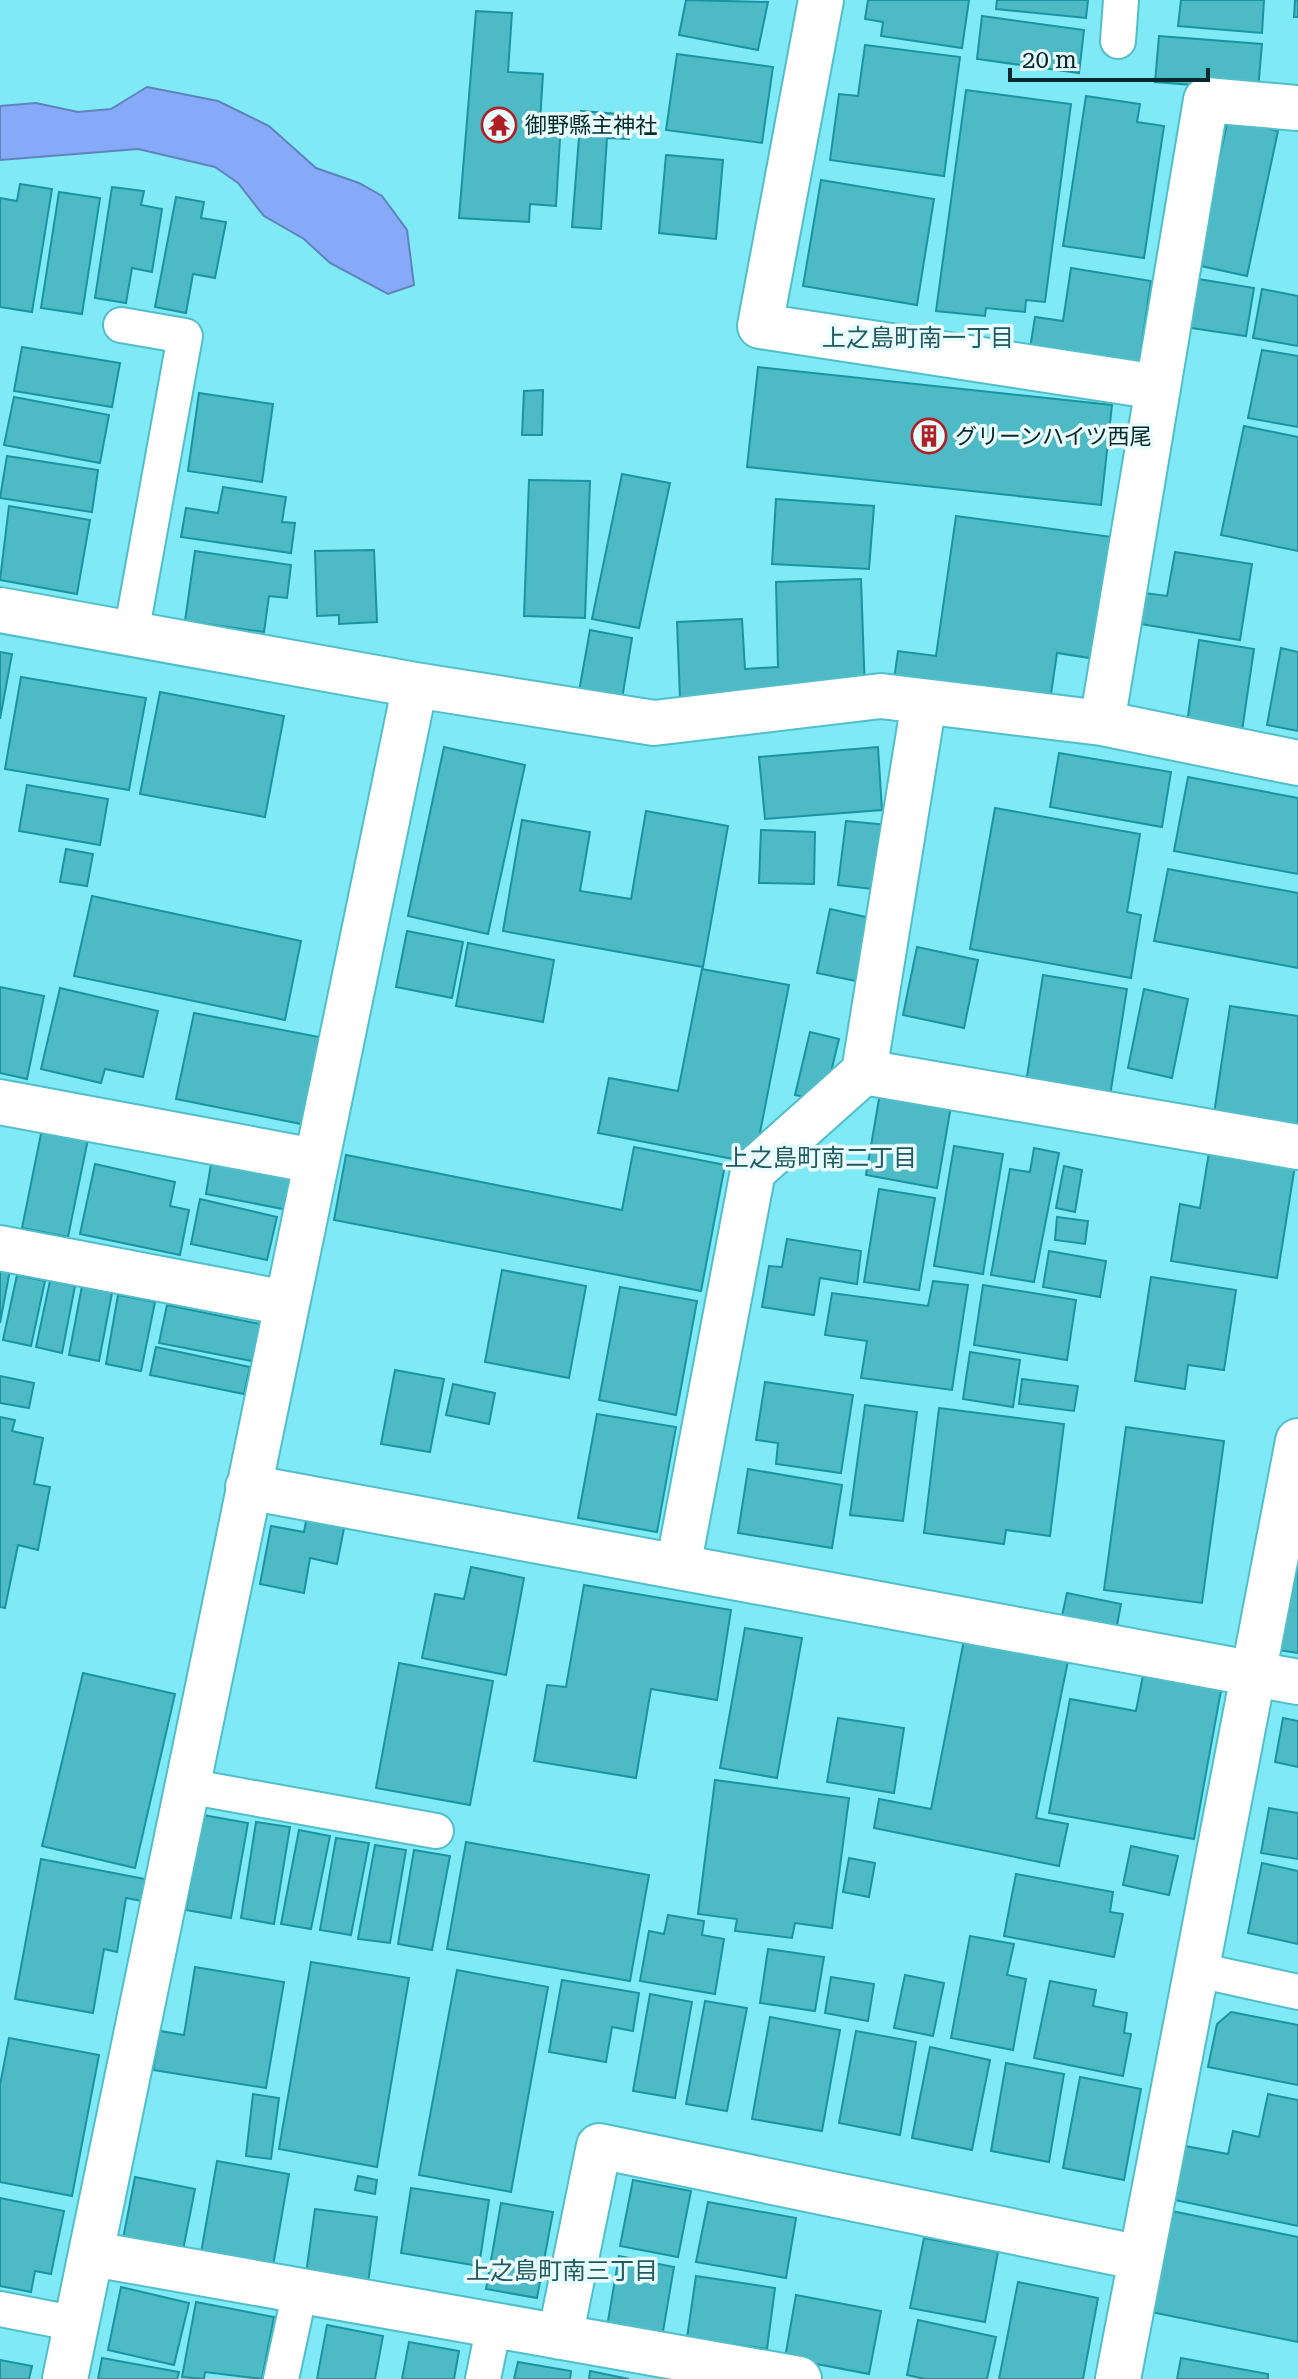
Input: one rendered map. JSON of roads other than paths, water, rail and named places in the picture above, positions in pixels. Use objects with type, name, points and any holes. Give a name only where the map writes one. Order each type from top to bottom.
[{"type":"street","points":[[821,0],[760,326],[1158,387]]},
{"type":"street","points":[[1102,723],[1206,100],[1298,108]]},
{"type":"street","points":[[0,610],[415,685],[654,723],[881,696],[1102,723],[1298,763]]},
{"type":"street","points":[[65,2379],[415,685]]},
{"type":"street","points":[[678,1567],[753,1171],[864,1072],[924,702]]},
{"type":"street","points":[[864,1072],[1298,1147]]},
{"type":"street","points":[[0,1102],[315,1161]]},
{"type":"street","points":[[0,1248],[286,1303]]},
{"type":"street","points":[[1118,2379],[1298,1441]]},
{"type":"street","points":[[248,1487],[1298,1682]]},
{"type":"street","points":[[560,2337],[599,2146],[1141,2258]]},
{"type":"street","points":[[93,2254],[560,2337],[668,2368],[799,2379]]},
{"type":"lane","points":[[1118,41],[1121,0]]},
{"type":"lane","points":[[121,325],[185,336],[131,634]]},
{"type":"lane","points":[[187,1786],[436,1831]]},
{"type":"lane","points":[[1198,1970],[1298,1992]]},
{"type":"lane","points":[[281,2379],[300,2291]]},
{"type":"lane","points":[[0,2309],[77,2324]]},
{"type":"lane","points":[[483,2379],[494,2325]]},
{"type":"water","points":[[147,87],[218,101],[269,126],[316,168],[359,183],[382,196],[407,230],[414,285],[388,294],[330,263],[304,239],[264,216],[238,183],[215,167],[138,149],[0,160],[0,106],[36,103],[78,112],[111,109]]},
{"type":"place","name":"御野縣主神社","points":[[499,125]]},
{"type":"place","name":"グリーンハイツ西尾","points":[[929,436]]},
{"type":"district","name":"上之島町南一丁目","points":[[918,338]]},
{"type":"district","name":"上之島町南二丁目","points":[[821,1158]]},
{"type":"district","name":"上之島町南三丁目","points":[[562,2271]]}]
